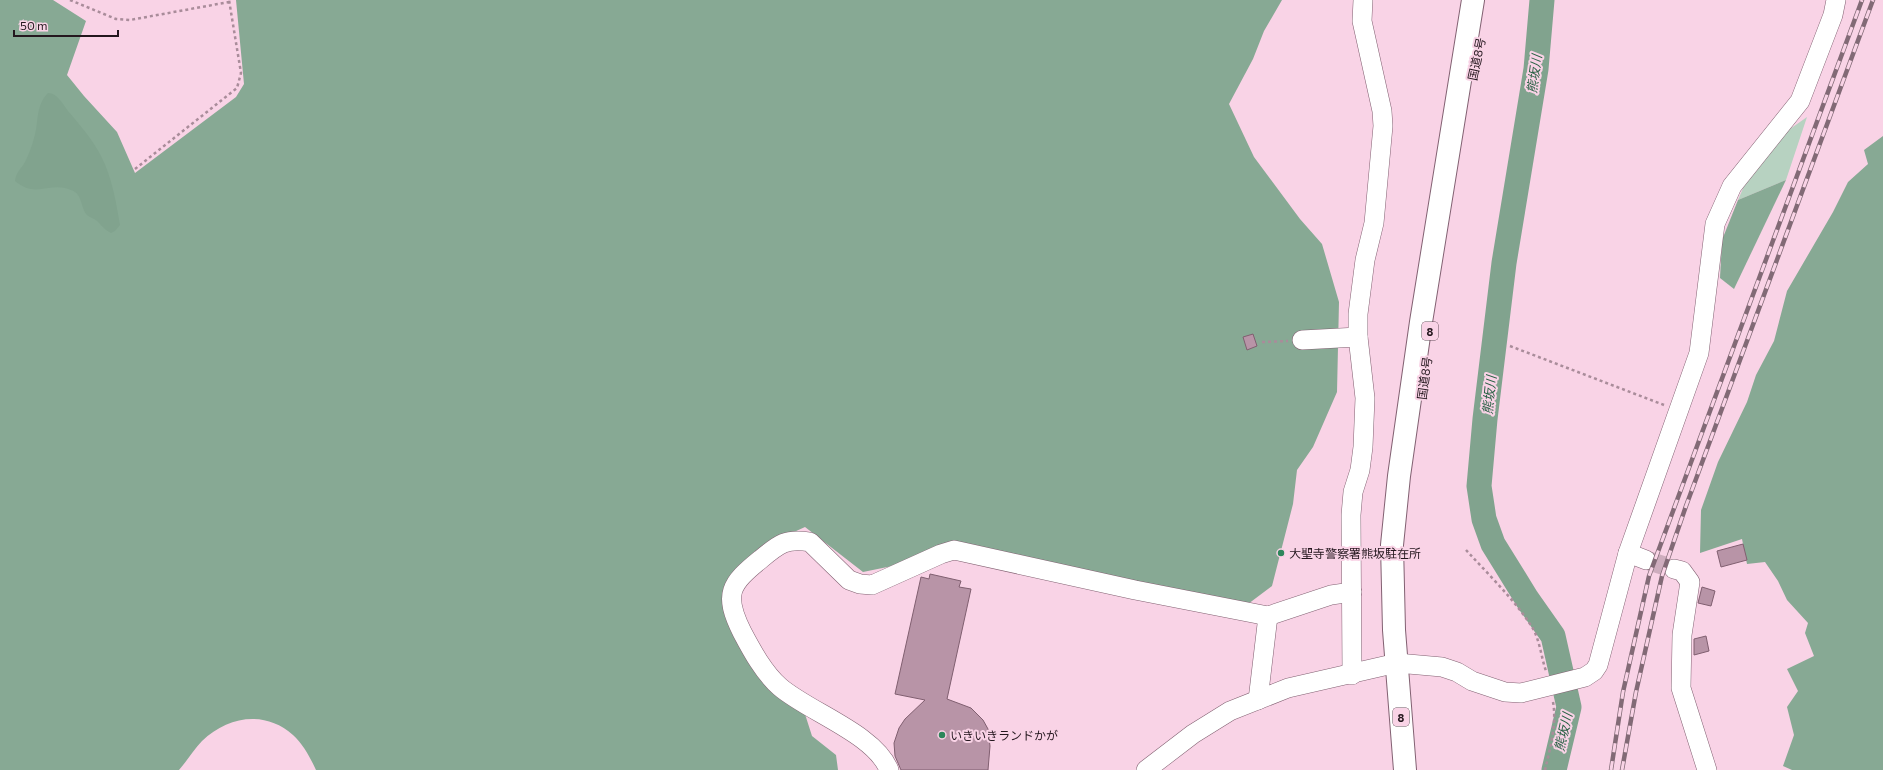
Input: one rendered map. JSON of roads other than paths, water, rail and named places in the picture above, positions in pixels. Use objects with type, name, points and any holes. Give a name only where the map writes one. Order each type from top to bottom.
[{"type":"highway","name":"国道8号","points":[[1405,770],[1394,630],[1392,546],[1399,476],[1421,322],[1473,0]]},
{"type":"highway","name":"国道8号","points":[[1397,663],[1408,636],[1407,561],[1411,458],[1423,387],[1432,309],[1467,102],[1488,0]]},
{"type":"street","points":[[1352,675],[1351,516],[1353,492],[1360,470],[1363,447],[1365,398],[1358,337],[1358,314],[1365,260],[1374,223],[1384,126],[1362,21],[1363,0]]},
{"type":"street","points":[[1146,770],[1193,734],[1230,711],[1288,688],[1352,675],[1397,663],[1442,667],[1457,672],[1472,681],[1505,692],[1521,693],[1585,677],[1594,671],[1598,665],[1628,553],[1699,353],[1715,224],[1732,186],[1800,101],[1833,15],[1833,1]]},
{"type":"street","points":[[1302,340],[1358,337]]},
{"type":"street","points":[[889,770],[886,762],[874,748],[844,727],[793,698],[778,686],[761,664],[734,615],[731,603],[732,591],[739,578],[778,545],[787,541],[810,542],[849,580],[872,586],[941,554],[954,550],[1143,592],[1268,616],[1331,595],[1352,592]]},
{"type":"street","points":[[1628,553],[1646,560]]},
{"type":"street","points":[[1674,569],[1682,571],[1689,578],[1690,582],[1682,635],[1681,688],[1707,770]]},
{"type":"street","points":[[1258,700],[1268,616]]},
{"type":"waterway","name":"熊坂川","points":[[1542,0],[1536,69],[1504,263],[1485,419],[1479,486],[1484,519],[1493,544],[1527,599],[1553,636],[1569,707],[1554,770]]},
{"type":"tunnel","points":[[1646,560],[1674,569]]},
{"type":"railway","points":[[1611,770],[1623,692],[1649,576],[1862,0]]},
{"type":"railway","points":[[1622,770],[1636,692],[1662,576],[1686,506],[1873,0]]},
{"type":"place","name":"大聖寺警察署熊坂駐在所","points":[[1281,553]]},
{"type":"place","name":"いきいきランドかが","points":[[942,735]]}]
